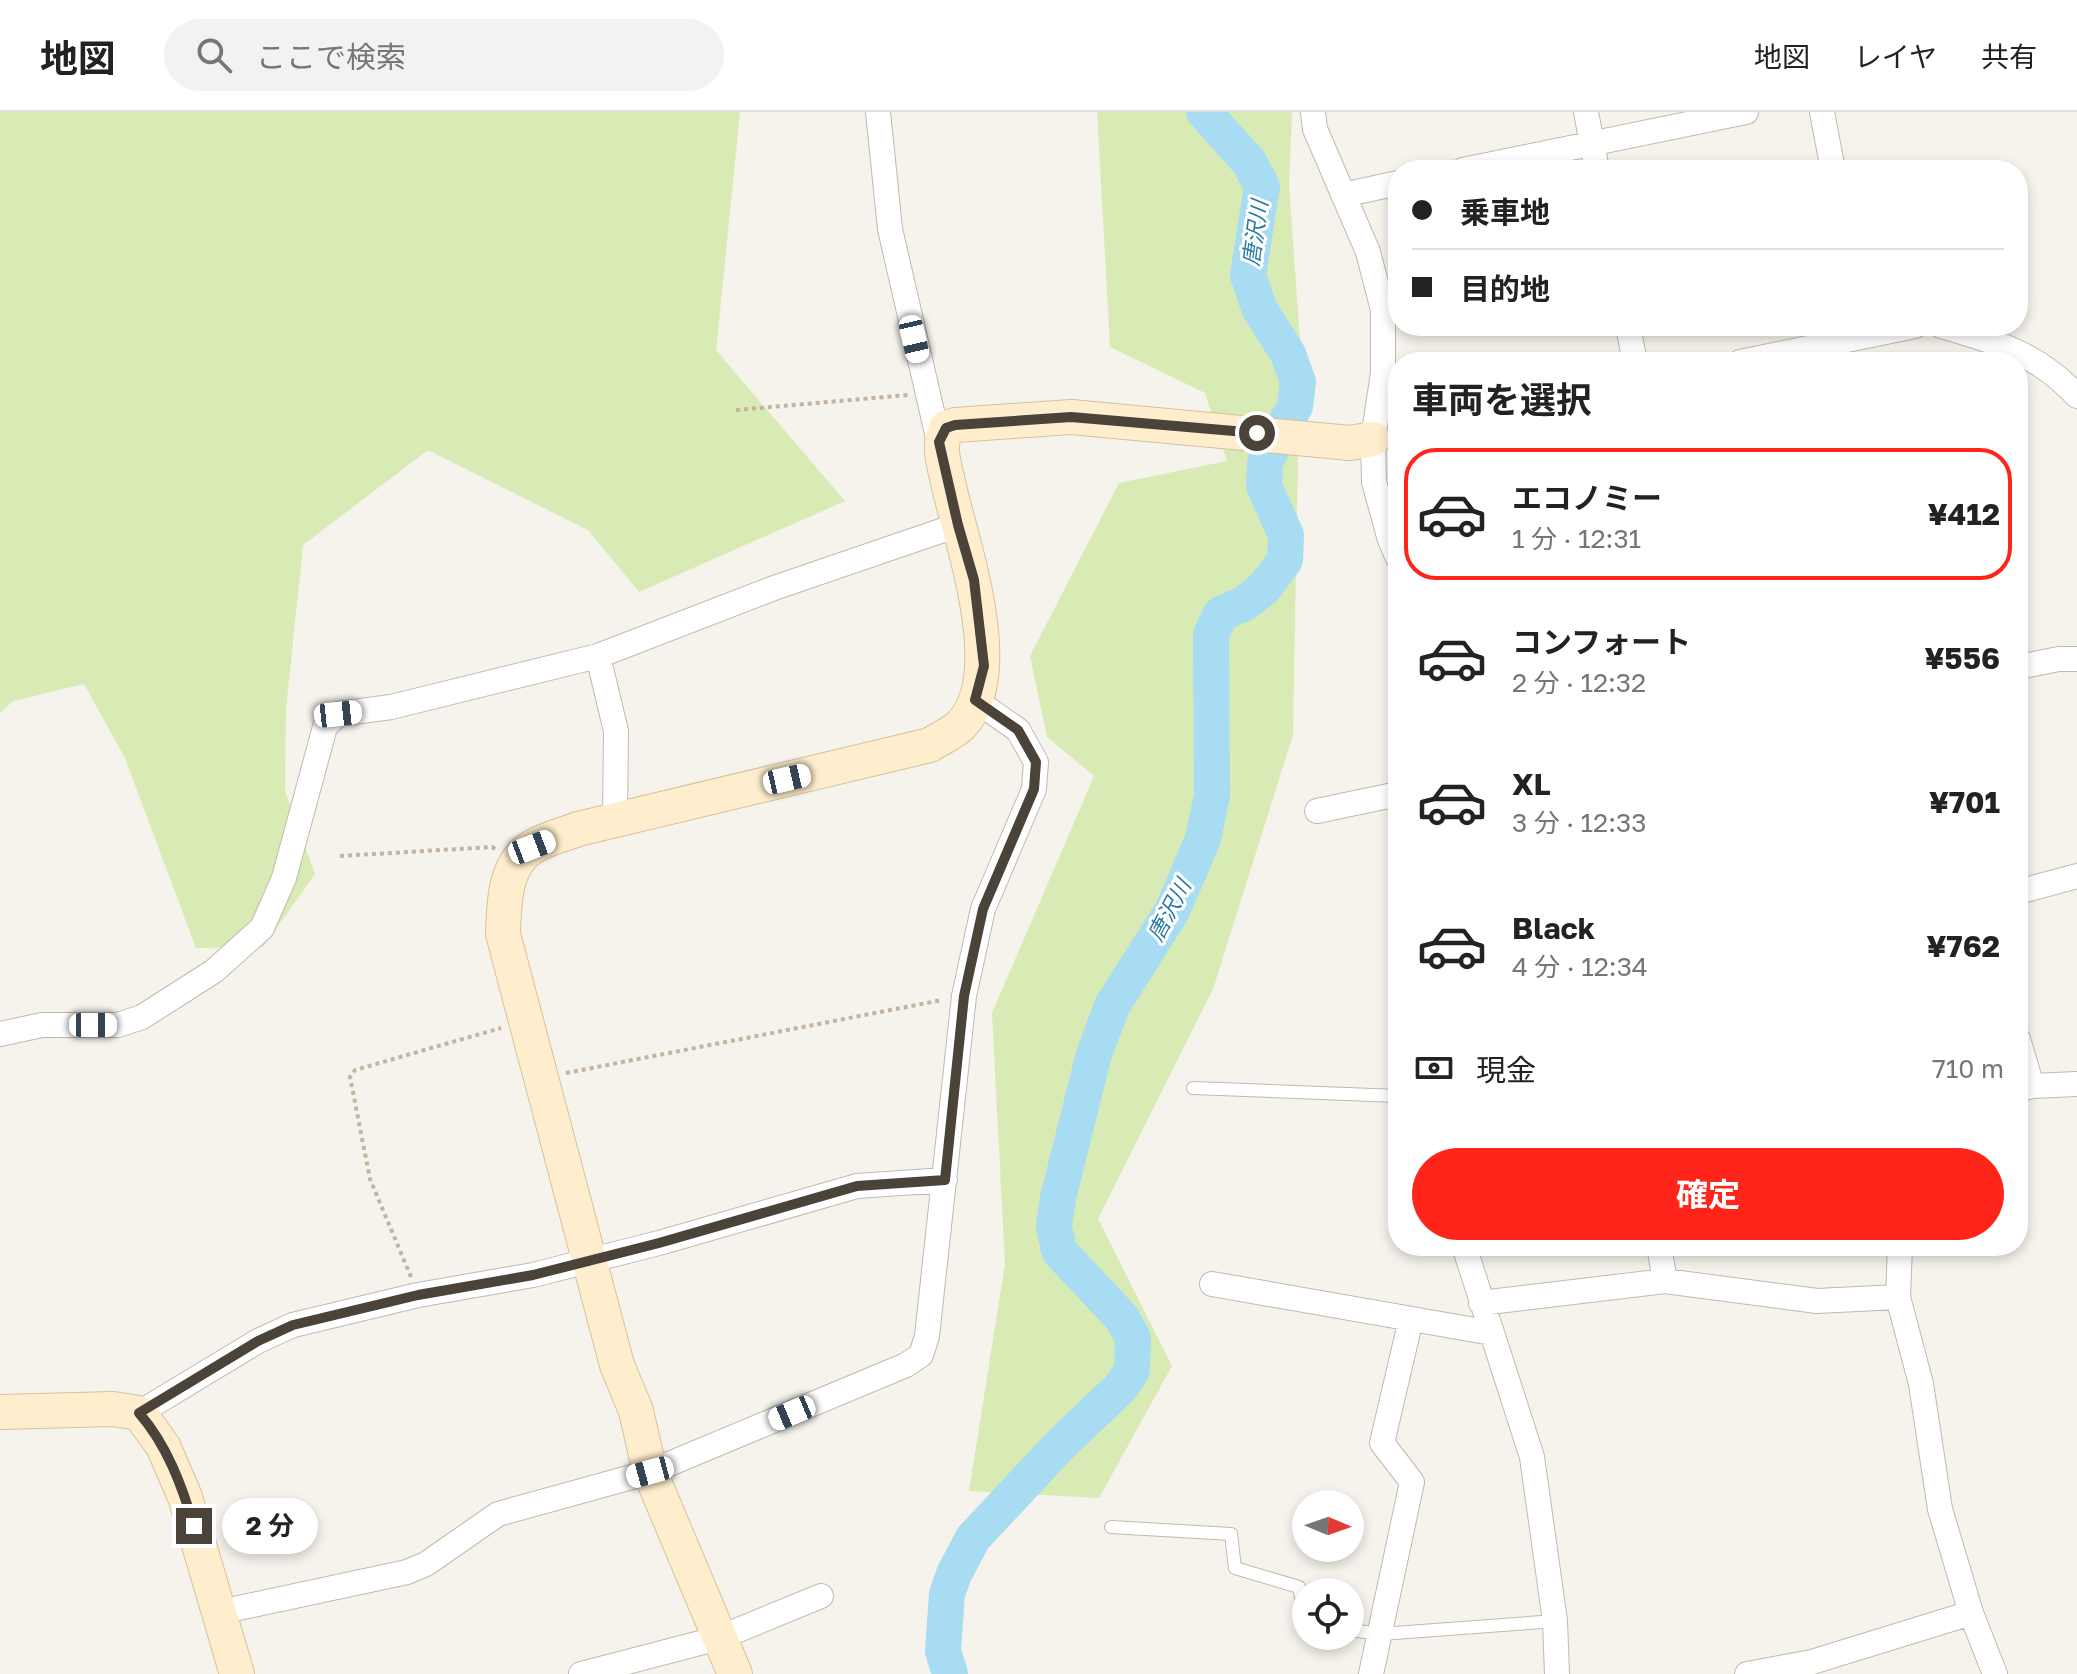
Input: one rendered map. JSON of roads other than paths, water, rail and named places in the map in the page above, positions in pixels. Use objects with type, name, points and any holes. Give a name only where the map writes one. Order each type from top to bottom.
[{"type":"street","points":[[735,1674],[650,1472],[636,1411],[617,1365],[503,934],[505,900],[516,861],[532,847],[615,819],[930,745],[961,725],[975,700],[984,666],[974,580],[926,393],[890,229],[878,112]]},
{"type":"street","points":[[1313,112],[1315,129],[1388,301]]},
{"type":"street","points":[[1586,112],[1595,160]]},
{"type":"street","points":[[1511,160],[1746,112]]},
{"type":"street","points":[[1822,112],[1831,160]]},
{"type":"street","points":[[1343,195],[1388,185]]},
{"type":"street","points":[[1388,332],[1383,373],[1385,436],[1374,482],[1388,533]]},
{"type":"street","points":[[1851,351],[1889,336]]},
{"type":"street","points":[[1977,336],[2021,352]]},
{"type":"street","points":[[2028,356],[2059,377],[2077,396]]},
{"type":"street","points":[[939,442],[946,428],[955,425],[1071,417],[1350,443],[1385,436]]},
{"type":"street","points":[[0,1034],[42,1025],[118,1025],[142,1017],[214,971],[262,928],[284,878],[325,727],[338,714],[391,707],[598,656],[774,588],[958,525]]},
{"type":"street","points":[[598,656],[616,731],[615,819]]},
{"type":"street","points":[[2028,665],[2077,659]]},
{"type":"street","points":[[220,1612],[407,1572],[426,1564],[498,1514],[650,1472],[906,1365],[921,1355],[927,1336],[964,996],[983,909],[1034,789],[1036,762],[1018,730],[975,700]]},
{"type":"street","points":[[1317,811],[1388,796]]},
{"type":"street","points":[[2028,889],[2077,876]]},
{"type":"street","points":[[2028,1088],[2077,1084]]},
{"type":"street","points":[[0,1412],[113,1409],[139,1413],[258,1341],[293,1325],[418,1295],[533,1275],[659,1243],[857,1186],[945,1180]]},
{"type":"street","points":[[1467,1256],[1532,1457],[1555,1621],[1557,1674]]},
{"type":"street","points":[[1661,1256],[1665,1281]]},
{"type":"street","points":[[1900,1256],[1898,1297],[1921,1384],[1940,1509],[1971,1613],[1995,1674]]},
{"type":"street","points":[[1481,1303],[1665,1281],[1817,1301],[1898,1297]]},
{"type":"street","points":[[1212,1284],[1492,1333]]},
{"type":"street","points":[[1371,1674],[1412,1482],[1382,1443],[1411,1319]]},
{"type":"street","points":[[139,1413],[163,1446],[185,1497],[237,1674]]},
{"type":"street","points":[[581,1674],[719,1638],[821,1596]]},
{"type":"street","points":[[1747,1674],[1812,1662],[1971,1613]]},
{"type":"lane","points":[[1193,1088],[1388,1096]]},
{"type":"lane","points":[[1111,1527],[1231,1534],[1235,1568],[1292,1585]]},
{"type":"lane","points":[[1364,1632],[1381,1634],[1555,1621]]},
{"type":"waterway","name":"唐沢川","points":[[950,1674],[943,1651],[947,1594],[973,1538],[1060,1445],[1122,1386],[1132,1370],[1133,1338],[1122,1318],[1059,1251],[1054,1226],[1058,1198],[1094,1054],[1112,1006],[1172,911],[1203,839],[1212,795],[1211,634],[1221,614],[1245,603],[1265,587],[1285,560],[1286,535],[1264,486],[1265,462],[1295,406],[1298,382],[1288,354],[1259,308],[1248,275],[1262,187],[1249,162],[1204,112]]}]
